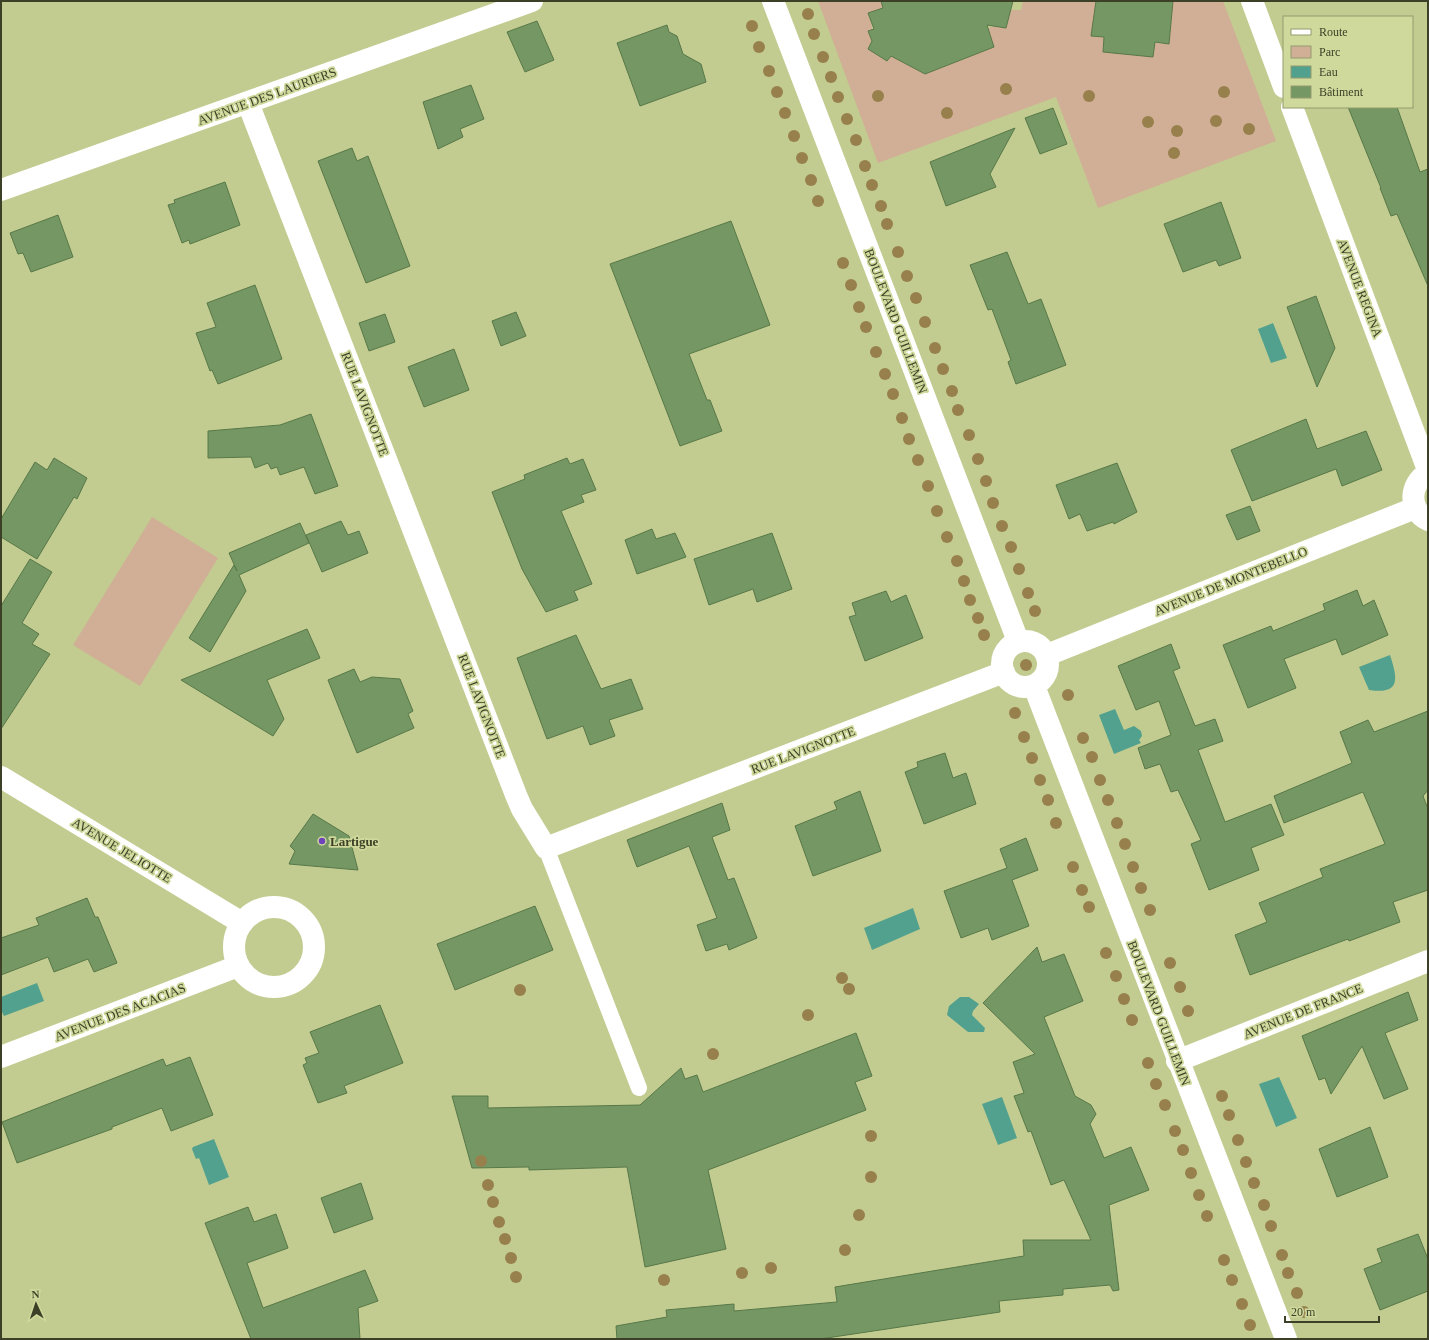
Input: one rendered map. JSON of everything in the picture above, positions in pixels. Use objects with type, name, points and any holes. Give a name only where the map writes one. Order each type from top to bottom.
[{"type":"street","name":"AVENUE DES LAURIERS","points":[[1,190],[532,1]]},
{"type":"street","name":"BOULEVARD GUILLEMIN","points":[[773,1],[1018,641]]},
{"type":"street","points":[[1252,1],[1283,84]]},
{"type":"street","name":"RUE LAVIGNOTTE","points":[[248,103],[516,795],[522,809],[546,848],[1004,672]]},
{"type":"street","name":"AVENUE REGINA","points":[[1292,108],[1428,470]]},
{"type":"street","points":[[1422,514],[1413,494],[1414,488],[1423,476],[1428,473]]},
{"type":"street","name":"AVENUE DE MONTEBELLO","points":[[1048,655],[1422,514]]},
{"type":"street","points":[[1027,640],[1035,642],[1048,655],[1049,664],[1047,673],[1042,681],[1034,686],[1024,688],[1016,685],[1008,680],[1004,672],[1002,658],[1006,650],[1018,641],[1027,640]]},
{"type":"street","name":"BOULEVARD GUILLEMIN","points":[[1034,686],[1177,1061],[1286,1339]]},
{"type":"street","name":"AVENUE JELIOTTE","points":[[1,777],[242,923]]},
{"type":"street","points":[[276,907],[289,910],[300,917],[308,927],[313,939],[314,952],[311,964],[304,975],[281,987],[269,987],[256,983],[246,976],[238,966],[234,944],[242,923],[252,914],[263,909],[276,907]]},
{"type":"street","name":"AVENUE DE FRANCE","points":[[1177,1061],[1428,961]]},
{"type":"street","name":"AVENUE DES ACACIAS","points":[[1,1057],[238,966]]},
{"type":"lane","points":[[546,848],[639,1088]]},
{"type":"green space","points":[[818,1],[881,1],[883,8],[868,13],[871,23],[872,40],[868,49],[887,61],[891,56],[927,73],[994,47],[988,28],[995,26],[1006,28],[1011,10],[1021,10],[1023,1],[1096,1],[1091,36],[1168,44],[1173,1],[1223,1],[1276,141],[1098,208],[1056,97],[878,163]]},
{"type":"green space","points":[[152,517],[218,558],[140,686],[73,645]]},
{"type":"water","points":[[1273,323],[1287,358],[1271,363],[1258,329]]},
{"type":"water","points":[[1390,655],[1395,677],[1392,687],[1387,690],[1380,691],[1369,690],[1359,667]]},
{"type":"water","points":[[1115,709],[1124,730],[1134,726],[1141,731],[1142,736],[1139,740],[1141,743],[1114,754],[1099,715]]},
{"type":"water","points":[[913,908],[920,929],[872,950],[864,928]]},
{"type":"water","points":[[37,983],[44,1001],[4,1016],[1,1010],[1,997]]},
{"type":"water","points":[[960,997],[969,997],[979,1004],[973,1011],[972,1015],[985,1028],[984,1032],[968,1032],[947,1015],[949,1006]]},
{"type":"water","points":[[1279,1077],[1297,1118],[1276,1127],[1259,1084]]},
{"type":"water","points":[[1002,1097],[1017,1138],[998,1145],[982,1104]]},
{"type":"water","points":[[214,1139],[229,1177],[209,1185],[199,1158],[196,1159],[192,1149],[193,1147]]},
{"type":"building","points":[[881,1],[1013,1],[1006,28],[987,25],[994,47],[925,74],[891,56],[887,61],[868,49],[872,41],[868,31],[874,29],[868,13],[883,8]]},
{"type":"building","points":[[1096,1],[1173,1],[1169,44],[1155,42],[1153,57],[1103,52],[1104,37],[1091,36]]},
{"type":"building","points":[[537,21],[554,60],[525,72],[507,32]]},
{"type":"building","points":[[667,25],[669,32],[677,36],[683,54],[701,64],[706,82],[640,106],[617,43]]},
{"type":"building","points":[[471,85],[484,119],[460,129],[463,137],[438,149],[423,102]]},
{"type":"building","points":[[1053,108],[1067,144],[1040,154],[1025,118]]},
{"type":"building","points":[[1348,108],[1397,108],[1420,172],[1428,169],[1428,286],[1397,214],[1391,216]]},
{"type":"building","points":[[1015,128],[990,174],[996,187],[946,206],[930,162]]},
{"type":"building","points":[[352,148],[357,161],[368,156],[410,266],[366,283],[318,161]]},
{"type":"building","points":[[225,182],[240,225],[190,244],[189,240],[182,243],[168,205],[175,203],[174,200]]},
{"type":"building","points":[[1221,202],[1241,258],[1219,266],[1216,260],[1183,272],[1164,224]]},
{"type":"building","points":[[58,215],[73,257],[31,272],[23,253],[18,254],[10,233]]},
{"type":"building","points":[[731,221],[770,325],[689,354],[707,400],[710,400],[722,431],[680,446],[610,264]]},
{"type":"building","points":[[1007,252],[1028,304],[1041,299],[1066,365],[1016,384],[1008,362],[1011,360],[992,309],[988,310],[970,265]]},
{"type":"building","points":[[255,285],[282,359],[218,384],[212,370],[210,371],[196,333],[216,327],[207,303]]},
{"type":"building","points":[[1316,296],[1335,348],[1317,387],[1287,307]]},
{"type":"building","points":[[516,312],[526,336],[501,346],[492,321]]},
{"type":"building","points":[[385,314],[395,342],[369,351],[359,323]]},
{"type":"building","points":[[454,349],[469,390],[424,407],[408,367]]},
{"type":"building","points":[[311,414],[338,486],[315,494],[304,467],[280,475],[277,467],[271,469],[268,463],[255,468],[251,457],[208,458],[208,431],[280,425]]},
{"type":"building","points":[[1306,419],[1317,449],[1366,431],[1382,470],[1342,486],[1336,469],[1252,501],[1231,450]]},
{"type":"building","points":[[54,458],[87,478],[77,499],[74,497],[37,559],[1,537],[1,519],[35,462],[47,470]]},
{"type":"building","points":[[567,458],[570,464],[583,459],[596,490],[581,495],[584,502],[561,511],[592,584],[574,591],[578,600],[546,612],[522,569],[492,492],[525,479],[524,475]]},
{"type":"building","points":[[1117,463],[1137,512],[1114,524],[1113,522],[1087,531],[1080,514],[1069,519],[1056,485]]},
{"type":"building","points":[[1250,506],[1260,531],[1237,540],[1226,515]]},
{"type":"building","points":[[341,521],[348,535],[359,531],[368,553],[322,572],[306,535]]},
{"type":"building","points":[[300,523],[309,543],[239,575],[246,591],[210,652],[189,638],[234,565],[237,571],[229,553]]},
{"type":"building","points":[[652,529],[656,539],[675,533],[686,557],[637,574],[625,540]]},
{"type":"building","points":[[772,533],[792,589],[757,602],[753,589],[709,605],[694,559]]},
{"type":"building","points":[[30,559],[52,572],[22,623],[39,634],[32,644],[50,654],[1,729],[1,606]]},
{"type":"building","points":[[1357,590],[1363,606],[1374,600],[1388,635],[1342,655],[1336,639],[1284,659],[1296,688],[1248,708],[1223,645],[1271,626],[1273,631],[1325,610],[1323,604]]},
{"type":"building","points":[[886,591],[891,602],[906,595],[923,638],[865,661],[849,617],[856,615],[852,603]]},
{"type":"building","points":[[307,629],[320,658],[267,680],[284,719],[273,736],[181,680]]},
{"type":"building","points":[[576,635],[601,689],[631,679],[643,709],[609,720],[615,736],[590,745],[583,726],[547,739],[517,658]]},
{"type":"building","points":[[1171,644],[1180,668],[1173,671],[1195,726],[1215,719],[1223,741],[1198,750],[1225,822],[1271,804],[1284,835],[1251,848],[1259,870],[1209,890],[1191,844],[1201,840],[1178,790],[1171,792],[1160,764],[1145,769],[1138,748],[1171,735],[1159,701],[1136,710],[1118,666]]},
{"type":"building","points":[[354,669],[360,682],[372,677],[400,679],[413,711],[408,714],[414,728],[357,753],[328,680]]},
{"type":"building","points":[[1428,711],[1428,790],[1423,796],[1428,809],[1428,890],[1393,902],[1400,922],[1349,941],[1348,939],[1250,975],[1235,935],[1267,922],[1259,903],[1323,877],[1320,869],[1385,844],[1363,792],[1284,823],[1274,796],[1352,763],[1340,732],[1368,720],[1374,732]]},
{"type":"building","points":[[945,753],[953,778],[966,773],[976,804],[924,824],[905,772],[918,767],[917,762]]},
{"type":"building","points":[[860,791],[881,851],[813,876],[795,826],[837,809],[834,802]]},
{"type":"building","points":[[722,803],[730,830],[712,837],[728,880],[734,878],[757,938],[729,950],[727,944],[706,951],[697,925],[717,918],[689,846],[637,867],[627,840]]},
{"type":"building","name":"Lartigue","points":[[313,814],[349,836],[358,870],[289,864],[295,851],[290,846]]},
{"type":"building","points":[[1026,838],[1038,870],[1012,880],[1029,926],[992,940],[988,928],[961,938],[944,891],[1007,868],[1000,849]]},
{"type":"building","points":[[87,898],[95,917],[98,917],[117,963],[94,972],[88,959],[54,972],[48,957],[1,975],[1,938],[39,925],[36,918]]},
{"type":"building","points":[[535,906],[553,950],[455,990],[437,944]]},
{"type":"building","points":[[1037,947],[1042,962],[1064,954],[1083,1001],[1044,1017],[1075,1096],[1091,1105],[1096,1114],[1090,1124],[1104,1158],[1131,1147],[1149,1190],[1109,1205],[1119,1290],[1113,1291],[1110,1285],[1063,1289],[1063,1295],[999,1301],[1000,1312],[820,1339],[617,1339],[616,1326],[667,1317],[666,1310],[734,1304],[734,1311],[837,1302],[835,1287],[1024,1256],[1023,1240],[1091,1240],[1064,1180],[1051,1185],[1031,1131],[1028,1132],[1014,1096],[1024,1093],[1013,1062],[1035,1054],[983,1003]]},
{"type":"building","points":[[1408,992],[1418,1020],[1385,1033],[1408,1089],[1384,1099],[1362,1046],[1331,1094],[1325,1078],[1319,1080],[1302,1036]]},
{"type":"building","points":[[380,1005],[403,1063],[344,1086],[347,1093],[318,1103],[303,1065],[307,1063],[305,1058],[319,1053],[310,1032]]},
{"type":"building","points":[[856,1033],[872,1076],[855,1082],[866,1110],[708,1170],[726,1249],[645,1267],[627,1167],[529,1170],[529,1167],[472,1168],[452,1096],[488,1096],[488,1108],[640,1105],[681,1068],[685,1079],[697,1075],[703,1092]]},
{"type":"building","points":[[190,1057],[213,1115],[171,1131],[162,1108],[112,1127],[112,1129],[17,1163],[2,1122],[163,1059],[166,1066]]},
{"type":"building","points":[[1370,1127],[1388,1177],[1337,1197],[1319,1149]]},
{"type":"building","points":[[361,1183],[373,1219],[334,1233],[321,1198]]},
{"type":"building","points":[[248,1207],[254,1222],[276,1214],[288,1248],[247,1263],[263,1308],[365,1270],[378,1301],[358,1308],[360,1339],[251,1339],[205,1223]]},
{"type":"building","points":[[1418,1234],[1428,1259],[1428,1291],[1380,1310],[1364,1269],[1382,1262],[1377,1249]]},
{"type":"place","name":"Lartigue","points":[[322,841]]}]
